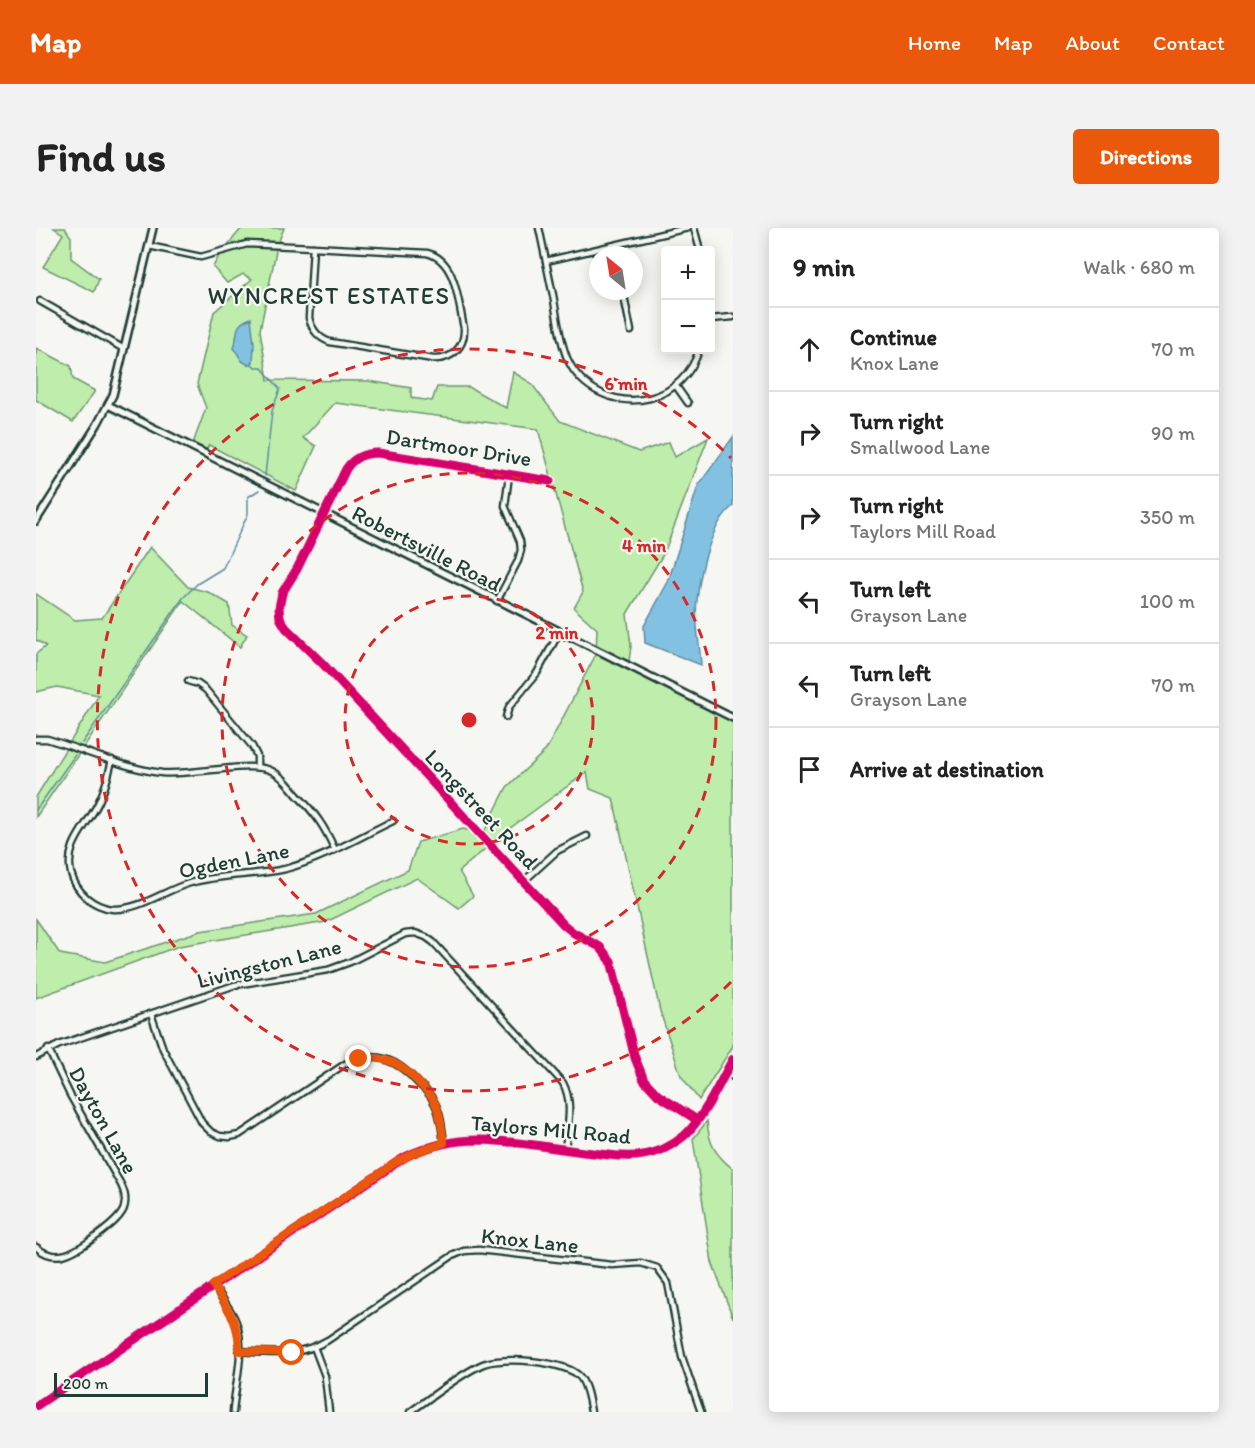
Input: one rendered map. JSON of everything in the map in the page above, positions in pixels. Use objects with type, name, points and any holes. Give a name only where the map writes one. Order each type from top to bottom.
[{"type":"street","points":[[36,521],[108,405],[118,377],[153,228]]},
{"type":"street","points":[[539,228],[563,348],[571,366],[583,381],[603,395],[628,400],[654,397],[676,386],[693,366],[698,354]]},
{"type":"street","points":[[614,246],[688,228]]},
{"type":"street","points":[[694,228],[699,246]]},
{"type":"street","points":[[149,246],[201,257],[247,244],[313,247],[428,253],[441,259],[449,269],[464,328],[464,338],[458,349],[448,357],[433,359],[322,339],[312,328],[309,318],[313,247]]},
{"type":"street","points":[[546,261],[589,252]]},
{"type":"street","points":[[625,300],[631,331]]},
{"type":"street","points":[[40,301],[124,349]]},
{"type":"street","points":[[715,319],[733,317]]},
{"type":"street","points":[[676,386],[688,403]]},
{"type":"street","name":"Robertsville Road","points":[[108,405],[121,409],[324,515],[733,718]]},
{"type":"street","name":"Dartmoor Drive","points":[[324,515],[349,465],[364,454],[378,453],[550,482]]},
{"type":"street","points":[[497,601],[518,561],[521,550],[520,541],[505,506],[509,475]]},
{"type":"street","name":"Longstreet Road","points":[[324,515],[280,598],[279,615],[282,624],[323,664],[564,925],[596,944],[608,956],[615,970],[641,1075],[658,1095],[697,1120]]},
{"type":"street","points":[[506,717],[509,707],[537,673],[559,633]]},
{"type":"street","points":[[189,681],[206,690],[251,743],[257,756],[257,767]]},
{"type":"street","points":[[36,739],[47,739],[151,771],[178,774],[257,767],[270,770],[282,778],[320,820],[334,848]]},
{"type":"street","name":"Ogden Lane","points":[[112,760],[100,799],[75,840],[70,859],[71,874],[78,889],[86,898],[114,909],[128,907],[191,883],[286,868],[393,821]]},
{"type":"street","points":[[523,882],[557,850],[587,836]]},
{"type":"street","name":"Livingston Lane","points":[[36,1057],[48,1049],[247,981],[328,970],[350,962],[405,934],[415,933],[433,942],[563,1083],[570,1105],[565,1150]]},
{"type":"street","points":[[151,1014],[167,1057],[202,1123],[214,1134],[224,1137],[239,1135],[345,1064],[374,1057],[401,1066],[430,1095],[437,1109],[444,1143]]},
{"type":"street","name":"Dayton Lane","points":[[36,1246],[41,1251],[52,1255],[68,1253],[115,1222],[122,1213],[125,1203],[119,1181],[70,1095],[48,1049]]},
{"type":"street","name":"Taylors Mill Road","points":[[36,1406],[395,1163],[414,1153],[444,1143],[482,1140],[618,1156],[646,1155],[676,1142],[687,1133],[733,1059]]},
{"type":"street","points":[[726,1071],[733,1077]]},
{"type":"street","name":"Knox Lane","points":[[239,1351],[284,1354],[314,1347],[464,1251],[479,1250],[612,1265],[641,1263],[657,1268],[668,1283],[682,1357],[701,1412]]},
{"type":"street","points":[[213,1285],[235,1320],[239,1333],[233,1412]]},
{"type":"street","points":[[314,1347],[325,1376],[329,1412]]},
{"type":"street","points":[[410,1412],[478,1366],[501,1360],[559,1366],[571,1370],[583,1381],[591,1412]]},
{"type":"green space","points":[[54,228],[65,228],[71,237],[71,258],[99,279],[94,292],[43,267],[63,234]]},
{"type":"green space","points":[[242,228],[284,228],[277,246],[260,330],[268,380],[368,381],[411,388],[411,398],[432,401],[437,387],[469,387],[506,408],[513,372],[531,383],[560,421],[639,452],[669,442],[675,457],[708,438],[664,553],[627,614],[631,646],[628,669],[733,722],[733,1046],[699,1100],[681,1076],[660,1011],[613,798],[590,789],[587,772],[513,826],[459,871],[473,896],[459,908],[417,878],[326,922],[179,946],[36,998],[36,919],[60,954],[105,962],[200,931],[316,914],[408,870],[418,842],[463,829],[483,834],[507,787],[546,750],[596,654],[597,629],[574,608],[583,592],[538,429],[335,403],[303,438],[316,446],[296,491],[209,445],[205,452],[192,446],[206,408],[197,384],[214,312],[252,279],[243,274],[227,283],[213,267],[220,254]]},
{"type":"green space","points":[[36,348],[71,366],[73,379],[95,391],[73,422],[36,400]]},
{"type":"green space","points":[[150,547],[188,587],[208,592],[229,604],[232,625],[247,635],[240,647],[183,601],[36,817],[36,797],[99,695],[57,687],[36,692],[36,654],[46,646],[36,640],[36,594],[75,620],[102,618]]},
{"type":"green space","points":[[707,1121],[709,1137],[714,1148],[733,1169],[733,1318],[712,1262],[693,1139]]},
{"type":"water","points":[[251,318],[254,344],[253,362],[249,365],[242,361],[234,348],[237,330],[241,324]]},
{"type":"water","points":[[733,437],[733,506],[719,524],[708,549],[696,607],[701,665],[645,643],[644,626],[668,582],[698,486]]},
{"type":"waterway","points":[[252,364],[255,367],[261,367],[280,389],[272,411],[265,476]]},
{"type":"waterway","points":[[82,743],[183,598],[197,584],[223,568],[248,514],[248,497],[259,490]]},
{"type":"waterway","points":[[36,810],[75,755]]},
{"type":"cycle path","points":[[550,481],[378,453],[360,456],[346,469],[297,569],[282,593],[280,618],[286,628],[323,664],[564,925],[600,947],[611,961],[635,1058],[644,1080],[658,1095],[697,1120]]},
{"type":"cycle path","points":[[36,1406],[405,1157],[441,1144],[480,1140],[523,1143],[618,1156],[654,1153],[675,1143],[698,1120],[733,1059]]},
{"type":"district","name":"WYNCREST ESTATES","points":[[329,296]]},
{"type":"route","points":[[292,1353],[239,1351],[239,1333],[235,1320],[213,1285],[395,1163],[426,1148],[444,1143],[435,1102],[410,1073],[388,1060],[374,1057],[359,1059]]}]
